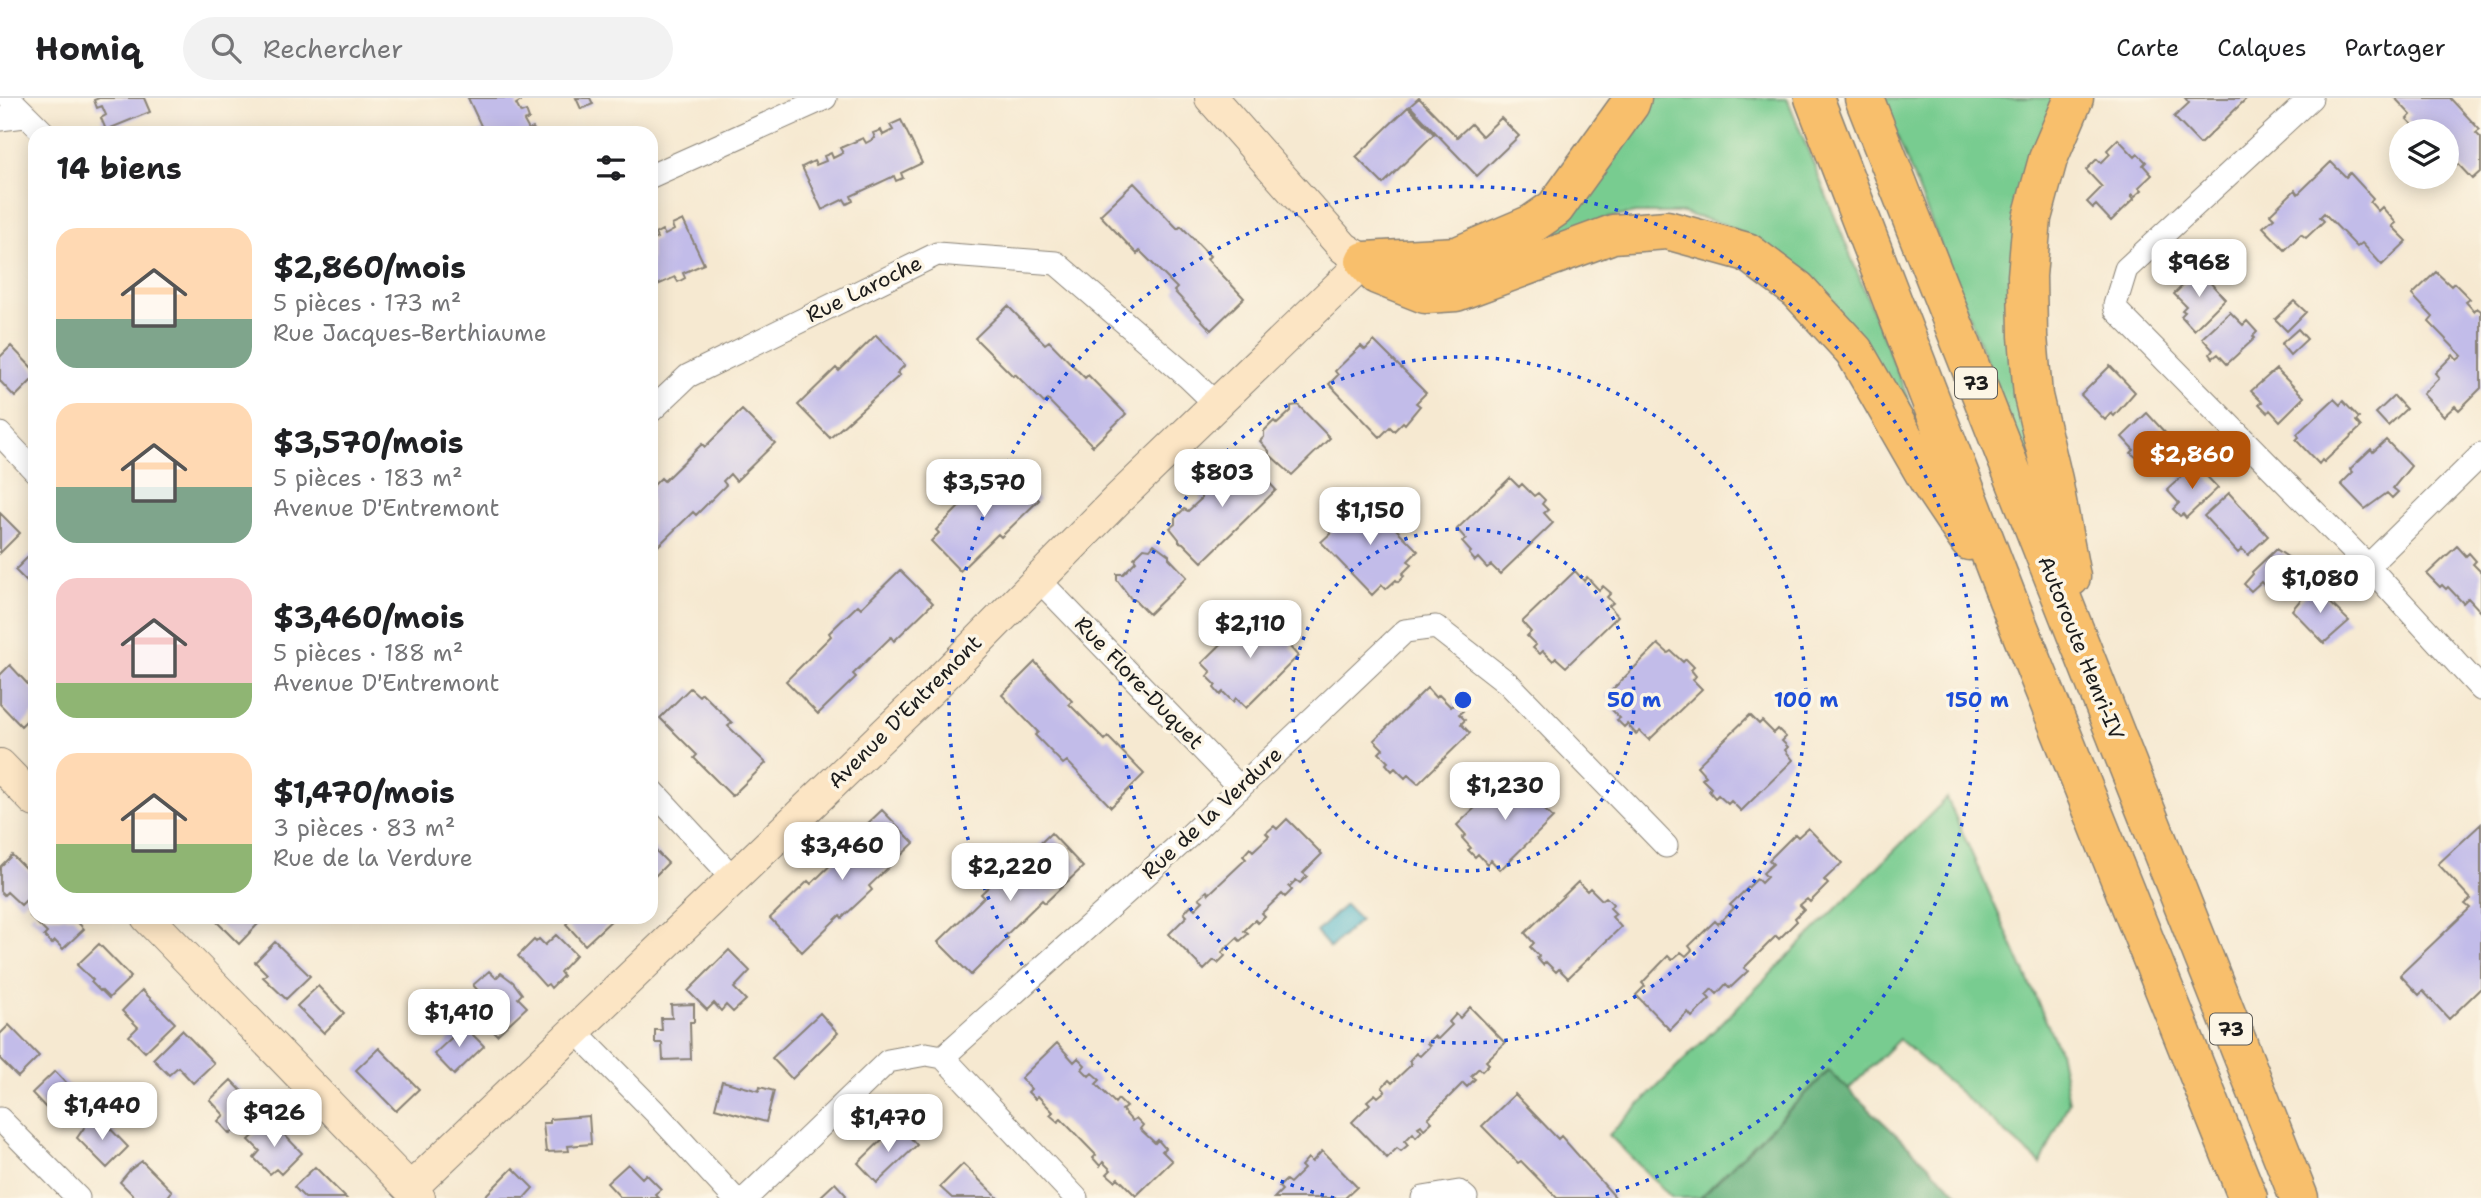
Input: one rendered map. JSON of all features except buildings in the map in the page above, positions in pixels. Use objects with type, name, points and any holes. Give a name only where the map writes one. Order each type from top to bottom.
[{"type":"highway","points":[[1365,261],[1457,256],[1532,224],[1555,208],[1632,98]]},
{"type":"highway","name":"73","points":[[1814,98],[2008,600],[2248,1198]]},
{"type":"highway","name":"Autoroute Henri-IV","points":[[1864,98],[2299,1198]]},
{"type":"highway","points":[[2074,98],[2048,159],[2032,218],[2027,276],[2028,336],[2033,396],[2053,480],[2089,669]]},
{"type":"highway","points":[[1365,261],[1377,275],[1424,295],[1457,292],[1614,234],[1667,230],[1747,252],[1798,289],[1854,351],[1930,483],[2008,600]]},
{"type":"street","points":[[9,98],[36,126]]},
{"type":"street","points":[[658,173],[825,98]]},
{"type":"street","points":[[1211,98],[1344,248],[1365,261]]},
{"type":"street","points":[[2311,98],[2126,269],[2115,305],[2116,310],[2368,566],[2481,689]]},
{"type":"street","points":[[0,118],[25,116]]},
{"type":"street","name":"Rue Laroche","points":[[658,404],[688,376],[937,254],[1056,263],[1216,404]]},
{"type":"street","name":"Avenue D'Entremont","points":[[415,1194],[576,1032],[930,690],[1038,579],[1365,261]]},
{"type":"street","points":[[0,434],[28,464]]},
{"type":"street","points":[[2368,566],[2481,455]]},
{"type":"street","name":"Rue Flore-Duquet","points":[[1038,579],[1240,788]]},
{"type":"street","name":"Rue de la Verdure","points":[[943,1057],[1189,836],[1405,631],[1436,627],[1509,684],[1666,846]]},
{"type":"street","points":[[0,765],[28,794]]},
{"type":"street","points":[[658,797],[734,879]]},
{"type":"street","points":[[154,924],[415,1194]]},
{"type":"street","points":[[576,1032],[656,1113],[734,1198]]},
{"type":"street","points":[[746,1198],[888,1061],[926,1054],[943,1057],[1076,1198]]},
{"type":"street","points":[[0,1119],[78,1198]]},
{"type":"street","points":[[1423,1198],[1459,1192],[1465,1198]]},
{"type":"green space","points":[[1645,98],[1787,98],[1926,443],[1753,239],[1723,224],[1682,213],[1635,213],[1604,219],[1466,274]]},
{"type":"green space","points":[[1882,98],[2061,98],[2045,133],[2036,464],[2028,466]]},
{"type":"green space","points":[[1947,798],[2059,1050],[2069,1102],[2041,1164],[1899,1039],[1848,1090],[1828,1071],[1700,1198],[1672,1198],[1609,1135]]},
{"type":"green space","points":[[1829,1071],[1963,1198],[1700,1198]]},
{"type":"water","points":[[1345,905],[1360,920],[1330,948],[1316,932]]}]
